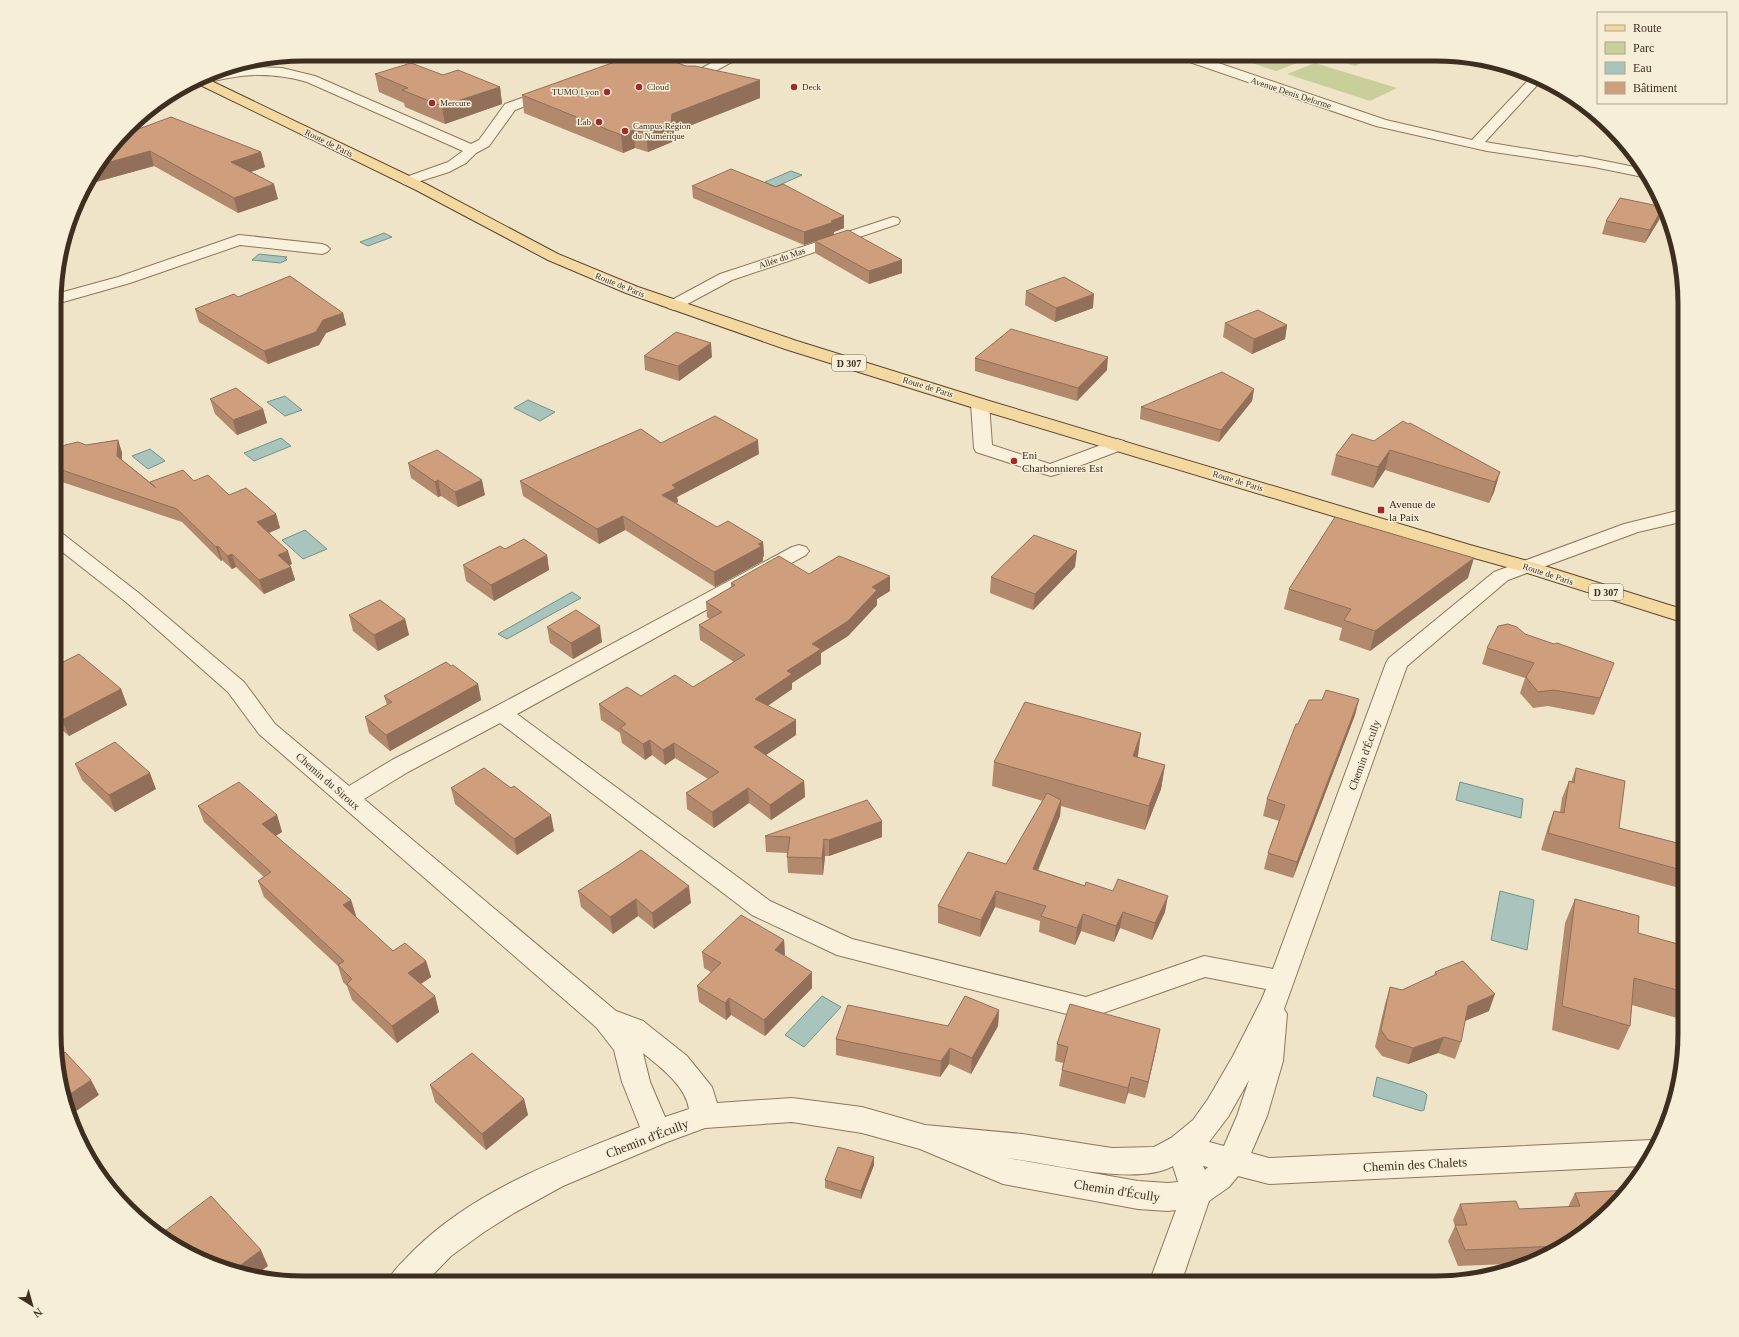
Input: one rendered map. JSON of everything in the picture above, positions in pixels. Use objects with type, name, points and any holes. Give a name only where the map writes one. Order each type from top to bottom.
[{"type":"main road","name":"Route de Paris","points":[[205,82],[408,181],[553,257],[632,290],[791,345],[980,404],[1463,549],[1528,567],[1678,615]]},
{"type":"street","points":[[691,79],[724,61]]},
{"type":"street","name":"Avenue Denis Delorme","points":[[1200,61],[1374,120],[1434,137],[1478,142],[1557,159],[1639,172]]},
{"type":"street","points":[[223,75],[245,70],[289,72],[311,79],[459,143],[471,150]]},
{"type":"street","points":[[1478,142],[1534,82]]},
{"type":"street","points":[[408,181],[441,170],[461,161],[470,155],[471,150],[484,143],[510,107],[561,88]]},
{"type":"street","name":"Allée du Mas","points":[[674,305],[726,277],[893,221]]},
{"type":"street","points":[[61,297],[131,277],[239,240],[322,249]]},
{"type":"street","points":[[980,404],[983,448],[1051,470],[1117,445]]},
{"type":"street","points":[[1528,567],[1631,528],[1678,517]]},
{"type":"street","name":"Chemin du Siroux","points":[[61,542],[133,598],[236,687],[267,729],[606,1019],[627,1046],[636,1082],[657,1133]]},
{"type":"street","points":[[347,798],[400,766],[501,713],[798,551]]},
{"type":"street","name":"Chemin d'Écully","points":[[926,1138],[1022,1147],[1112,1160],[1157,1160],[1182,1147],[1203,1128],[1218,1108],[1243,1064],[1278,992],[1397,663],[1501,576],[1528,567]]},
{"type":"street","points":[[501,713],[761,908],[846,948],[1086,1008],[1204,966],[1278,992]]},
{"type":"street","name":"Chemin d'Écully","points":[[409,1276],[440,1246],[473,1222],[503,1203],[552,1177],[657,1133],[705,1116],[792,1110],[862,1120],[926,1138],[1003,1171],[1138,1195],[1168,1198],[1197,1193],[1218,1178],[1233,1160],[1252,1116],[1269,1061],[1278,992]]},
{"type":"street","name":"Chemin du Siroux","points":[[606,1019],[633,1029],[677,1064],[702,1096],[705,1116]]},
{"type":"street","points":[[1167,1276],[1197,1193],[1182,1147]]},
{"type":"street","name":"Chemin des Chalets","points":[[1182,1147],[1269,1171],[1645,1153]]},
{"type":"green space","points":[[1246,61],[1302,61],[1276,71]]},
{"type":"green space","points":[[1339,61],[1365,61],[1355,66]]},
{"type":"green space","points":[[1315,63],[1397,88],[1370,101],[1287,74]]},
{"type":"water","points":[[791,171],[802,175],[775,187],[765,182]]},
{"type":"water","points":[[384,233],[392,237],[368,246],[360,242]]},
{"type":"water","points":[[259,254],[287,257],[285,258],[287,260],[280,263],[252,260]]},
{"type":"water","points":[[285,396],[302,410],[285,416],[267,402]]},
{"type":"water","points":[[528,400],[555,412],[540,421],[514,408]]},
{"type":"water","points":[[281,438],[291,446],[254,461],[244,453]]},
{"type":"water","points":[[150,449],[165,461],[148,469],[132,456]]},
{"type":"water","points":[[305,530],[327,549],[303,559],[282,540]]},
{"type":"water","points":[[572,592],[581,598],[507,639],[498,634]]},
{"type":"water","points":[[1460,782],[1523,799],[1521,818],[1456,800]]},
{"type":"water","points":[[1500,891],[1534,900],[1527,950],[1491,940]]},
{"type":"water","points":[[822,996],[841,1007],[804,1047],[785,1035]]},
{"type":"water","points":[[1377,1077],[1424,1092],[1427,1095],[1424,1110],[1421,1111],[1373,1096]]},
{"type":"building","points":[[617,61],[672,61],[686,66],[695,66],[760,80],[672,114],[671,124],[646,133],[634,130],[621,135],[522,95]]},
{"type":"building","points":[[411,63],[443,75],[458,70],[500,87],[442,106],[402,90],[408,88],[375,74]]},
{"type":"building","points":[[171,117],[261,152],[231,162],[274,184],[234,198],[150,151],[106,163],[133,131]]},
{"type":"building","points":[[731,169],[776,187],[783,184],[844,216],[831,221],[834,222],[804,232],[692,186]]},
{"type":"building","points":[[1620,198],[1657,206],[1660,212],[1650,230],[1606,221]]},
{"type":"building","points":[[848,230],[902,260],[869,271],[815,241]]},
{"type":"building","points":[[290,276],[343,313],[323,320],[316,332],[264,351],[195,309],[234,294],[238,297]]},
{"type":"building","points":[[1064,277],[1094,294],[1056,308],[1026,291]]},
{"type":"building","points":[[1258,310],[1287,325],[1254,339],[1225,323]]},
{"type":"building","points":[[1011,329],[1108,357],[1078,388],[975,358]]},
{"type":"building","points":[[676,332],[711,343],[678,366],[644,356]]},
{"type":"building","points":[[1222,372],[1254,389],[1221,430],[1141,407]]},
{"type":"building","points":[[236,388],[263,409],[233,420],[210,399]]},
{"type":"building","points":[[715,416],[758,440],[672,485],[676,488],[662,495],[717,527],[728,521],[763,542],[758,544],[762,546],[714,572],[623,516],[597,529],[520,481],[641,429],[661,443]]},
{"type":"building","points":[[1403,421],[1408,424],[1410,423],[1500,472],[1495,482],[1390,450],[1378,467],[1336,455],[1352,434],[1374,441]]},
{"type":"building","points":[[118,440],[117,456],[156,488],[150,482],[183,470],[194,481],[208,475],[229,495],[246,488],[276,514],[257,522],[288,551],[278,555],[291,567],[259,580],[232,554],[227,556],[218,546],[216,547],[177,509],[61,470],[61,448],[65,445],[78,442],[86,445]]},
{"type":"building","points":[[437,450],[482,480],[455,492],[438,480],[435,482],[408,463]]},
{"type":"building","points":[[1335,517],[1474,558],[1375,631],[1344,620],[1351,609],[1289,589]]},
{"type":"building","points":[[1034,535],[1077,551],[1035,594],[991,577]]},
{"type":"building","points":[[524,539],[547,555],[491,585],[463,565],[500,546],[505,549]]},
{"type":"building","points":[[779,556],[809,574],[839,556],[890,576],[872,587],[877,590],[848,621],[812,644],[821,649],[787,671],[792,674],[755,699],[796,720],[754,747],[804,781],[770,805],[748,788],[712,812],[686,793],[719,772],[674,743],[663,750],[650,740],[643,744],[620,728],[626,724],[599,704],[627,687],[641,696],[675,675],[693,687],[745,655],[699,625],[722,612],[706,602],[735,585],[731,583]]},
{"type":"building","points":[[380,600],[405,619],[374,635],[349,615]]},
{"type":"building","points":[[576,610],[600,626],[571,643],[547,627]]},
{"type":"building","points":[[1508,624],[1517,627],[1525,634],[1554,644],[1557,643],[1614,663],[1600,698],[1554,690],[1538,692],[1526,677],[1534,663],[1487,648],[1498,626]]},
{"type":"building","points":[[79,654],[121,689],[62,720],[61,663]]},
{"type":"building","points":[[446,662],[451,666],[453,665],[478,684],[386,735],[365,717],[392,702],[384,696]]},
{"type":"building","points":[[1326,690],[1359,699],[1297,862],[1268,853],[1285,805],[1267,799],[1296,724],[1298,724],[1309,700],[1322,700]]},
{"type":"building","points":[[1025,702],[1141,733],[1133,756],[1165,765],[1149,806],[994,762]]},
{"type":"building","points":[[115,742],[150,773],[109,795],[75,764]]},
{"type":"building","points":[[484,768],[511,788],[514,786],[551,815],[514,839],[451,788]]},
{"type":"building","points":[[1576,768],[1625,781],[1619,828],[1678,843],[1678,869],[1548,833],[1554,811],[1564,813],[1569,781],[1574,783]]},
{"type":"building","points":[[239,782],[277,815],[262,824],[351,900],[343,905],[393,951],[405,943],[426,961],[408,973],[435,996],[392,1026],[347,984],[352,979],[338,965],[344,961],[258,881],[271,872],[198,806]]},
{"type":"building","points":[[1047,793],[1061,800],[1033,869],[1085,886],[1086,882],[1113,891],[1118,879],[1168,896],[1155,923],[1123,912],[1116,926],[1083,914],[1077,928],[1041,916],[1046,906],[996,891],[981,920],[938,906],[968,852],[1006,864]]},
{"type":"building","points":[[867,800],[882,821],[829,840],[824,839],[822,858],[787,857],[790,837],[765,836]]},
{"type":"building","points":[[641,850],[689,886],[652,913],[636,899],[610,917],[578,891],[613,869]]},
{"type":"building","points":[[1575,899],[1639,916],[1638,933],[1678,944],[1678,990],[1634,978],[1630,1026],[1562,1006]]},
{"type":"building","points":[[741,915],[784,940],[775,950],[812,972],[764,1020],[729,998],[725,1003],[697,986],[721,963],[702,952]]},
{"type":"building","points":[[1463,961],[1495,994],[1468,1006],[1461,1042],[1444,1037],[1413,1048],[1388,1040],[1381,1030],[1390,987],[1402,990],[1437,974],[1435,972]]},
{"type":"building","points":[[965,996],[999,1010],[972,1058],[950,1048],[941,1061],[836,1039],[848,1005],[948,1026]]},
{"type":"building","points":[[1070,1004],[1160,1029],[1148,1082],[1131,1077],[1128,1088],[1062,1070],[1068,1047],[1057,1044]]},
{"type":"building","points":[[65,1052],[91,1080],[69,1095],[63,1065],[62,1054]]},
{"type":"building","points":[[472,1053],[524,1099],[482,1134],[430,1085]]},
{"type":"building","points":[[838,1147],[874,1157],[861,1191],[825,1180]]},
{"type":"building","points":[[1620,1190],[1607,1205],[1583,1226],[1550,1246],[1465,1250],[1455,1225],[1467,1225],[1460,1204],[1516,1201],[1519,1209],[1580,1206],[1575,1193]]},
{"type":"building","points":[[211,1196],[261,1250],[238,1267],[211,1258],[164,1232]]},
{"type":"place","name":"Cloud","points":[[639,87]]},
{"type":"place","name":"Deck","points":[[794,87]]},
{"type":"place","name":"TUMO Lyon","points":[[607,92]]},
{"type":"place","name":"Mercure","points":[[432,103]]},
{"type":"place","name":"Lab","points":[[599,122]]},
{"type":"place","name":"Campus Région du Numérique","points":[[625,131]]},
{"type":"place","name":"Eni Charbonnieres Est","points":[[1014,461]]},
{"type":"place","name":"Avenue de la Paix","points":[[1381,510]]}]
